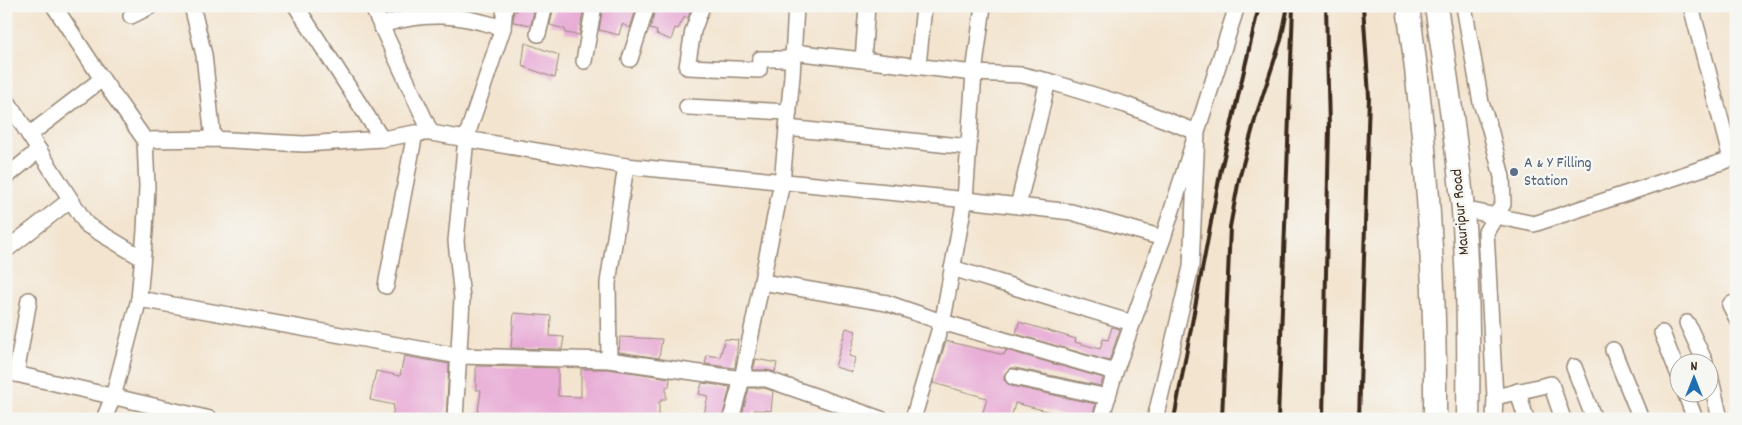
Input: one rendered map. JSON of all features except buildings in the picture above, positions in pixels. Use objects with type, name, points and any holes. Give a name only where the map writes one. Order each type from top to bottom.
[{"type":"highway","name":"Mauripur Road","points":[[1408,6],[1418,78],[1427,191],[1435,344],[1434,419]]},
{"type":"highway","name":"Mauripur Road","points":[[1436,6],[1463,209],[1469,346],[1468,419]]},
{"type":"street","points":[[54,6],[145,140],[147,188],[139,299],[113,397],[104,419]]},
{"type":"street","points":[[131,16],[151,6]]},
{"type":"street","points":[[192,6],[204,55],[213,139]]},
{"type":"street","points":[[296,6],[382,140]]},
{"type":"street","points":[[372,6],[430,132]]},
{"type":"street","points":[[456,419],[462,299],[456,242],[466,138],[503,28],[505,6]]},
{"type":"street","points":[[538,34],[545,6]]},
{"type":"street","points":[[584,61],[594,6]]},
{"type":"street","points":[[630,59],[647,6]]},
{"type":"street","points":[[702,6],[693,30],[687,68],[759,70],[760,59],[793,55],[862,60],[974,73],[1022,75],[1126,105],[1197,132]]},
{"type":"street","points":[[731,419],[742,379],[782,182],[796,6]]},
{"type":"street","points":[[862,60],[867,6]]},
{"type":"street","points":[[918,66],[924,6]]},
{"type":"street","points":[[913,419],[942,322],[965,200],[974,73],[983,6]]},
{"type":"street","points":[[1464,6],[1481,103],[1490,129],[1502,177],[1503,204],[1486,232],[1495,397],[1494,419]]},
{"type":"street","points":[[1463,209],[1534,224],[1731,159],[1691,6]]},
{"type":"street","points":[[1101,419],[1115,372],[1163,238],[1197,132],[1231,7]]},
{"type":"street","points":[[381,26],[403,18],[438,15],[476,20],[503,28]]},
{"type":"street","points":[[29,135],[102,78]]},
{"type":"street","points":[[1018,206],[1048,81]]},
{"type":"street","points":[[6,99],[87,225],[142,258]]},
{"type":"street","points":[[687,107],[788,112]]},
{"type":"street","points":[[787,128],[969,147]]},
{"type":"street","points":[[145,140],[213,139],[304,144],[382,140],[430,132],[626,166],[1071,212],[1163,238]]},
{"type":"street","points":[[1156,419],[1191,267],[1197,132]]},
{"type":"street","points":[[386,286],[415,133]]},
{"type":"street","points":[[6,177],[39,150]]},
{"type":"street","points":[[609,360],[608,283],[626,166]]},
{"type":"street","points":[[6,250],[70,200]]},
{"type":"street","points":[[952,268],[1132,323]]},
{"type":"street","points":[[762,282],[887,303],[942,322],[1115,372]]},
{"type":"street","points":[[139,299],[458,356],[609,360],[742,379],[766,380],[881,419]]},
{"type":"street","points":[[29,300],[11,371],[210,419]]},
{"type":"street","points":[[1736,302],[1730,305],[1736,318]]},
{"type":"street","points":[[1687,323],[1700,352]]},
{"type":"street","points":[[1662,333],[1670,353]]},
{"type":"street","points":[[1613,350],[1640,419]]},
{"type":"street","points":[[1574,367],[1594,419]]},
{"type":"street","points":[[1013,377],[1108,397]]},
{"type":"street","points":[[1495,397],[1551,384],[1563,419]]},
{"type":"street","points":[[1518,392],[1526,419]]},
{"type":"street","points":[[1689,402],[1695,419]]},
{"type":"street","points":[[1716,402],[1720,419]]},
{"type":"railway","points":[[1174,419],[1220,174],[1259,6]]},
{"type":"railway","points":[[1222,419],[1230,227],[1239,179],[1256,116],[1281,40],[1288,6]]},
{"type":"railway","points":[[1278,419],[1293,6]]},
{"type":"railway","points":[[1323,419],[1329,128],[1326,6]]},
{"type":"railway","points":[[1359,419],[1369,96],[1363,6]]},
{"type":"place","name":"A & Y Filling Station","points":[[1514,172]]}]
